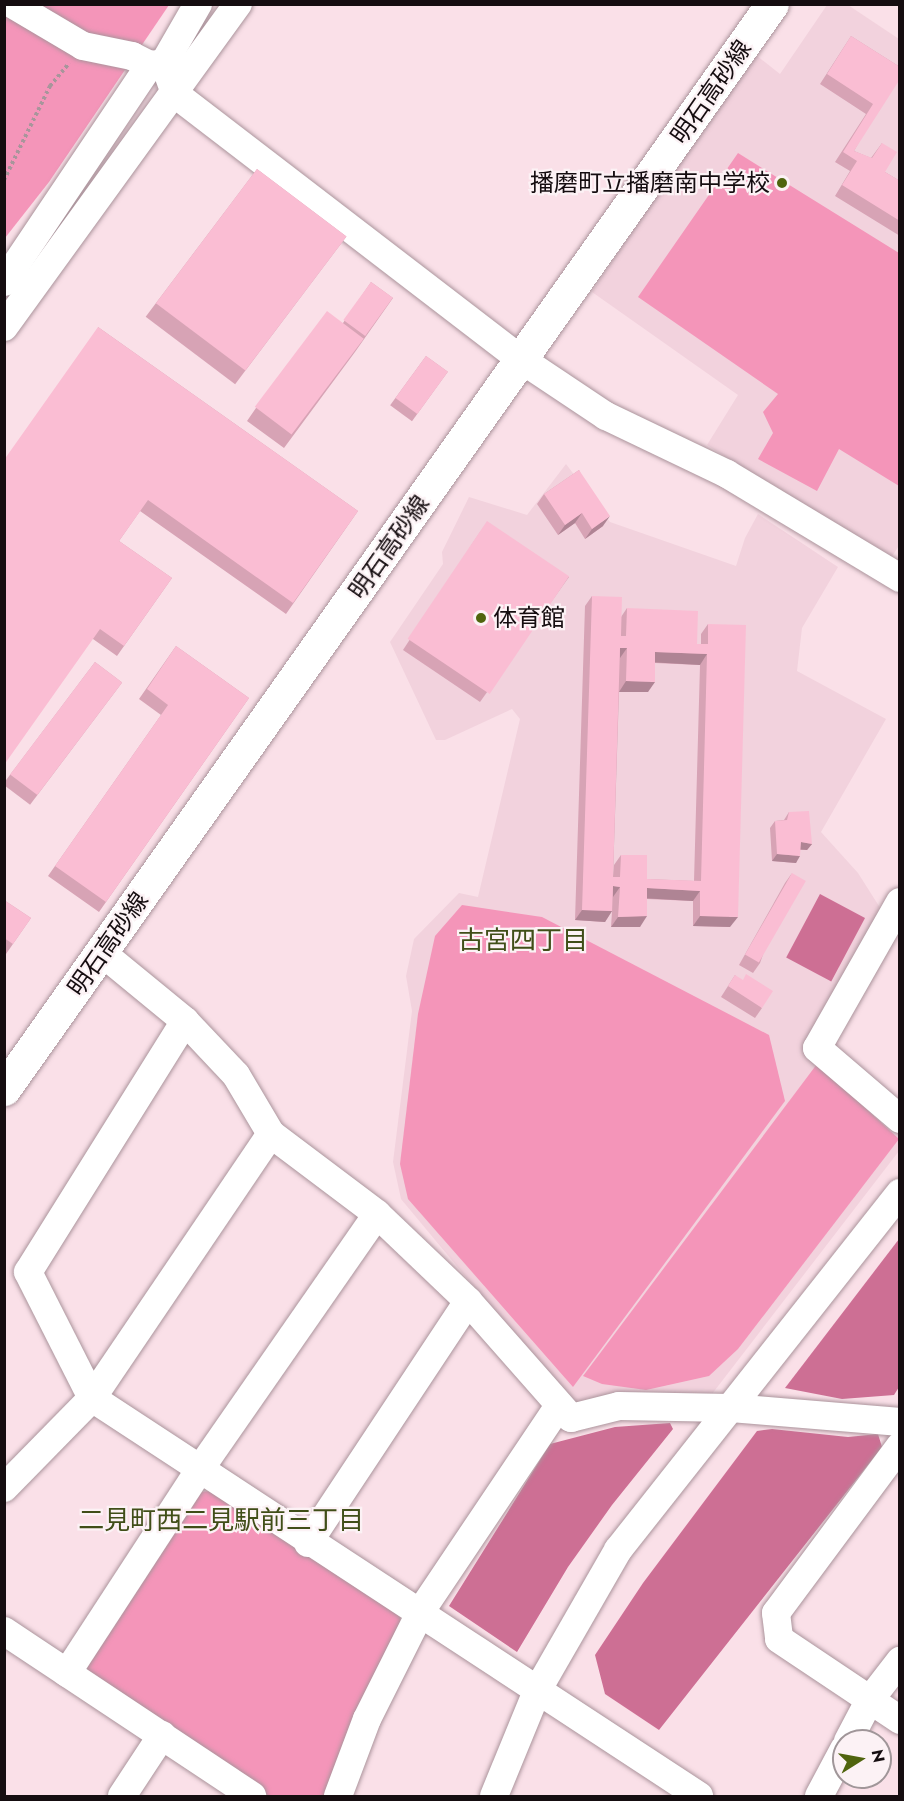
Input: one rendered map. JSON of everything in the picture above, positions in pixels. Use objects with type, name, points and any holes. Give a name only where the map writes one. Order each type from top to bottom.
[{"type":"main road","name":"明石高砂線","points":[[4,1089],[772,4]]},
{"type":"street","points":[[12,4],[83,46],[132,56],[157,64],[175,94],[522,360],[606,416],[727,474],[899,577]]},
{"type":"street","points":[[4,282],[198,4]]},
{"type":"street","points":[[4,327],[238,4]]},
{"type":"street","points":[[900,902],[817,1048],[900,1119]]},
{"type":"street","points":[[101,952],[185,1021],[236,1075],[271,1134],[377,1214],[468,1300],[571,1418],[619,1406],[732,1408],[900,1422]]},
{"type":"street","points":[[185,1021],[28,1272],[92,1398],[200,1468],[308,1543],[421,1611],[537,1691],[699,1797]]},
{"type":"street","points":[[4,1488],[92,1398],[271,1134]]},
{"type":"street","points":[[494,1797],[537,1691],[618,1550],[900,1192]]},
{"type":"street","points":[[67,1673],[200,1468],[377,1214]]},
{"type":"street","points":[[308,1543],[468,1300]]},
{"type":"street","points":[[338,1797],[367,1719],[421,1611],[559,1406]]},
{"type":"street","points":[[900,1446],[776,1612],[779,1639],[900,1720]]},
{"type":"street","points":[[4,1631],[252,1797]]},
{"type":"street","points":[[854,1729],[869,1701],[900,1661]]},
{"type":"street","points":[[122,1797],[162,1735]]},
{"type":"street","points":[[819,1797],[832,1772]]},
{"type":"path","points":[[4,180],[50,86],[83,46]]},
{"type":"shaded area","points":[[5,5],[169,5],[49,182],[5,238]]},
{"type":"shaded area","name":"播磨町立播磨南中学校","points":[[827,5],[848,5],[899,39],[900,544],[889,561],[707,445],[738,395],[592,292],[752,52],[780,74]]},
{"type":"shaded area","points":[[738,153],[899,253],[899,486],[839,449],[817,491],[758,459],[773,433],[763,412],[778,394],[638,297]]},
{"type":"shaded area","points":[[566,464],[610,522],[736,566],[745,538],[758,514],[838,567],[802,628],[797,671],[886,719],[821,832],[858,873],[884,914],[808,1050],[899,1128],[899,1151],[712,1394],[574,1407],[401,1199],[393,1162],[412,1011],[406,976],[414,939],[459,893],[478,897],[520,719],[512,709],[445,740],[436,740],[390,642],[443,564],[442,552],[469,497],[527,515]]},
{"type":"shaded area","points":[[820,894],[865,918],[831,982],[786,958]]},
{"type":"shaded area","points":[[462,905],[542,917],[769,1035],[785,1101],[573,1387],[408,1199],[400,1164],[418,1014],[435,936]]},
{"type":"shaded area","points":[[817,1064],[899,1139],[738,1349],[709,1376],[646,1390],[602,1384],[583,1376]]},
{"type":"shaded area","points":[[899,1239],[899,1387],[894,1395],[842,1399],[785,1388]]},
{"type":"shaded area","points":[[670,1423],[673,1429],[612,1505],[568,1567],[517,1652],[449,1606],[550,1444],[615,1427]]},
{"type":"shaded area","points":[[772,1429],[848,1437],[878,1434],[882,1447],[659,1730],[605,1694],[595,1655],[643,1583],[757,1431]]},
{"type":"shaded area","points":[[210,1491],[399,1609],[401,1627],[328,1796],[269,1796],[86,1674],[84,1663],[200,1492]]},
{"type":"building","points":[[851,36],[900,67],[900,79],[854,151],[872,158],[882,143],[897,152],[885,172],[900,181],[900,221],[842,185],[857,161],[843,152],[873,104],[827,74]]},
{"type":"building","points":[[257,169],[346,236],[245,371],[156,303]]},
{"type":"building","points":[[371,282],[393,298],[365,336],[343,320]]},
{"type":"building","points":[[327,311],[364,339],[292,435],[255,407]]},
{"type":"building","points":[[98,327],[358,511],[293,603],[148,500],[119,541],[172,578],[124,646],[100,629],[4,765],[4,460]]},
{"type":"building","points":[[426,356],[448,372],[417,414],[395,398]]},
{"type":"building","points":[[579,470],[610,516],[592,529],[582,513],[565,525],[544,494]]},
{"type":"building","name":"体育館","points":[[487,521],[569,576],[490,694],[408,639]]},
{"type":"building","points":[[592,596],[622,597],[621,636],[626,636],[627,608],[698,611],[697,644],[708,644],[708,624],[746,625],[738,917],[700,916],[700,891],[647,888],[647,916],[618,917],[620,887],[613,886],[612,911],[582,910]],"holes":[[[620,648],[627,648],[626,681],[655,682],[655,652],[707,654],[701,881],[647,879],[647,855],[621,855],[620,877],[613,877]]]},
{"type":"building","points":[[176,646],[249,698],[106,902],[55,866],[168,705],[147,689]]},
{"type":"building","points":[[95,662],[122,682],[37,795],[10,775]]},
{"type":"building","points":[[809,811],[812,844],[801,842],[800,856],[777,854],[775,821],[787,820],[789,812]]},
{"type":"building","points":[[792,873],[806,881],[759,962],[745,954]]},
{"type":"building","points":[[4,900],[31,918],[13,944],[4,938]]},
{"type":"building","points":[[746,974],[773,991],[762,1008],[728,986],[735,975],[743,980]]},
{"type":"place","name":"播磨町立播磨南中学校","points":[[782,183]]},
{"type":"place","name":"体育館","points":[[481,618]]},
{"type":"district","name":"古宮四丁目","points":[[523,941]]},
{"type":"district","name":"二見町西二見駅前三丁目","points":[[221,1521]]}]
